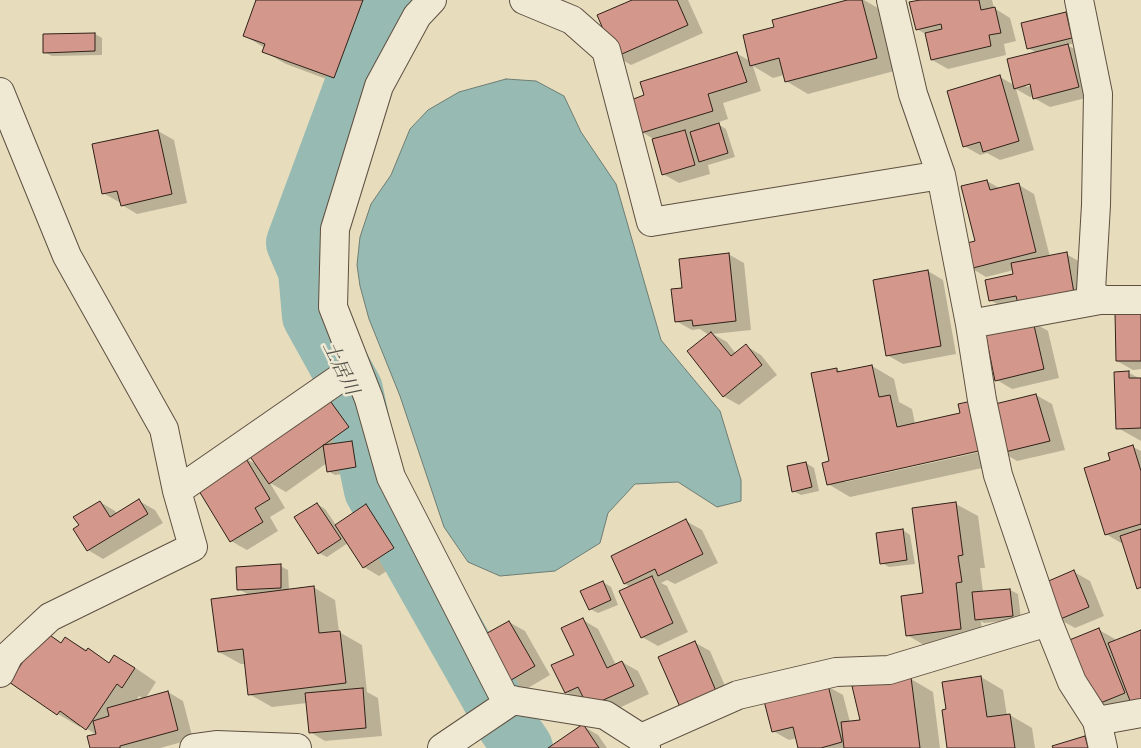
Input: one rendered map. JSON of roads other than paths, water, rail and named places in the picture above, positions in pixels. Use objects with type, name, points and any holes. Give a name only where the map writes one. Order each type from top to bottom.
[{"type":"street","points":[[432,0],[416,16],[379,86],[335,230],[333,306],[355,367],[369,399],[390,477],[505,699],[605,715],[644,743],[738,695],[836,672],[889,670],[1048,622]]},
{"type":"street","points":[[524,0],[572,20],[606,50],[651,222],[941,175]]},
{"type":"street","points":[[891,0],[913,94],[941,175],[970,324],[982,400],[998,475],[1027,565],[1048,622],[1072,682],[1097,721],[1102,748]]},
{"type":"street","points":[[1080,0],[1098,94],[1092,290],[1100,300]]},
{"type":"street","points":[[0,92],[67,256],[164,429],[177,491],[193,547],[50,617],[9,655],[0,674]]},
{"type":"street","points":[[970,324],[1100,300],[1141,300]]},
{"type":"street","points":[[177,491],[355,367]]},
{"type":"street","points":[[442,748],[512,701]]},
{"type":"street","points":[[1097,721],[1141,714]]},
{"type":"street","points":[[194,748],[216,745],[297,748]]},
{"type":"water","points":[[506,79],[536,81],[564,96],[581,132],[616,184],[661,340],[720,411],[741,480],[741,501],[717,507],[678,482],[635,484],[608,513],[600,543],[555,571],[500,576],[468,562],[444,527],[400,396],[369,319],[360,286],[357,265],[360,237],[371,204],[391,175],[410,129],[428,110],[459,92]]},
{"type":"waterway","name":"土居川","points":[[386,0],[296,243],[308,271],[312,316],[353,390],[374,490],[507,725],[523,748]]}]
